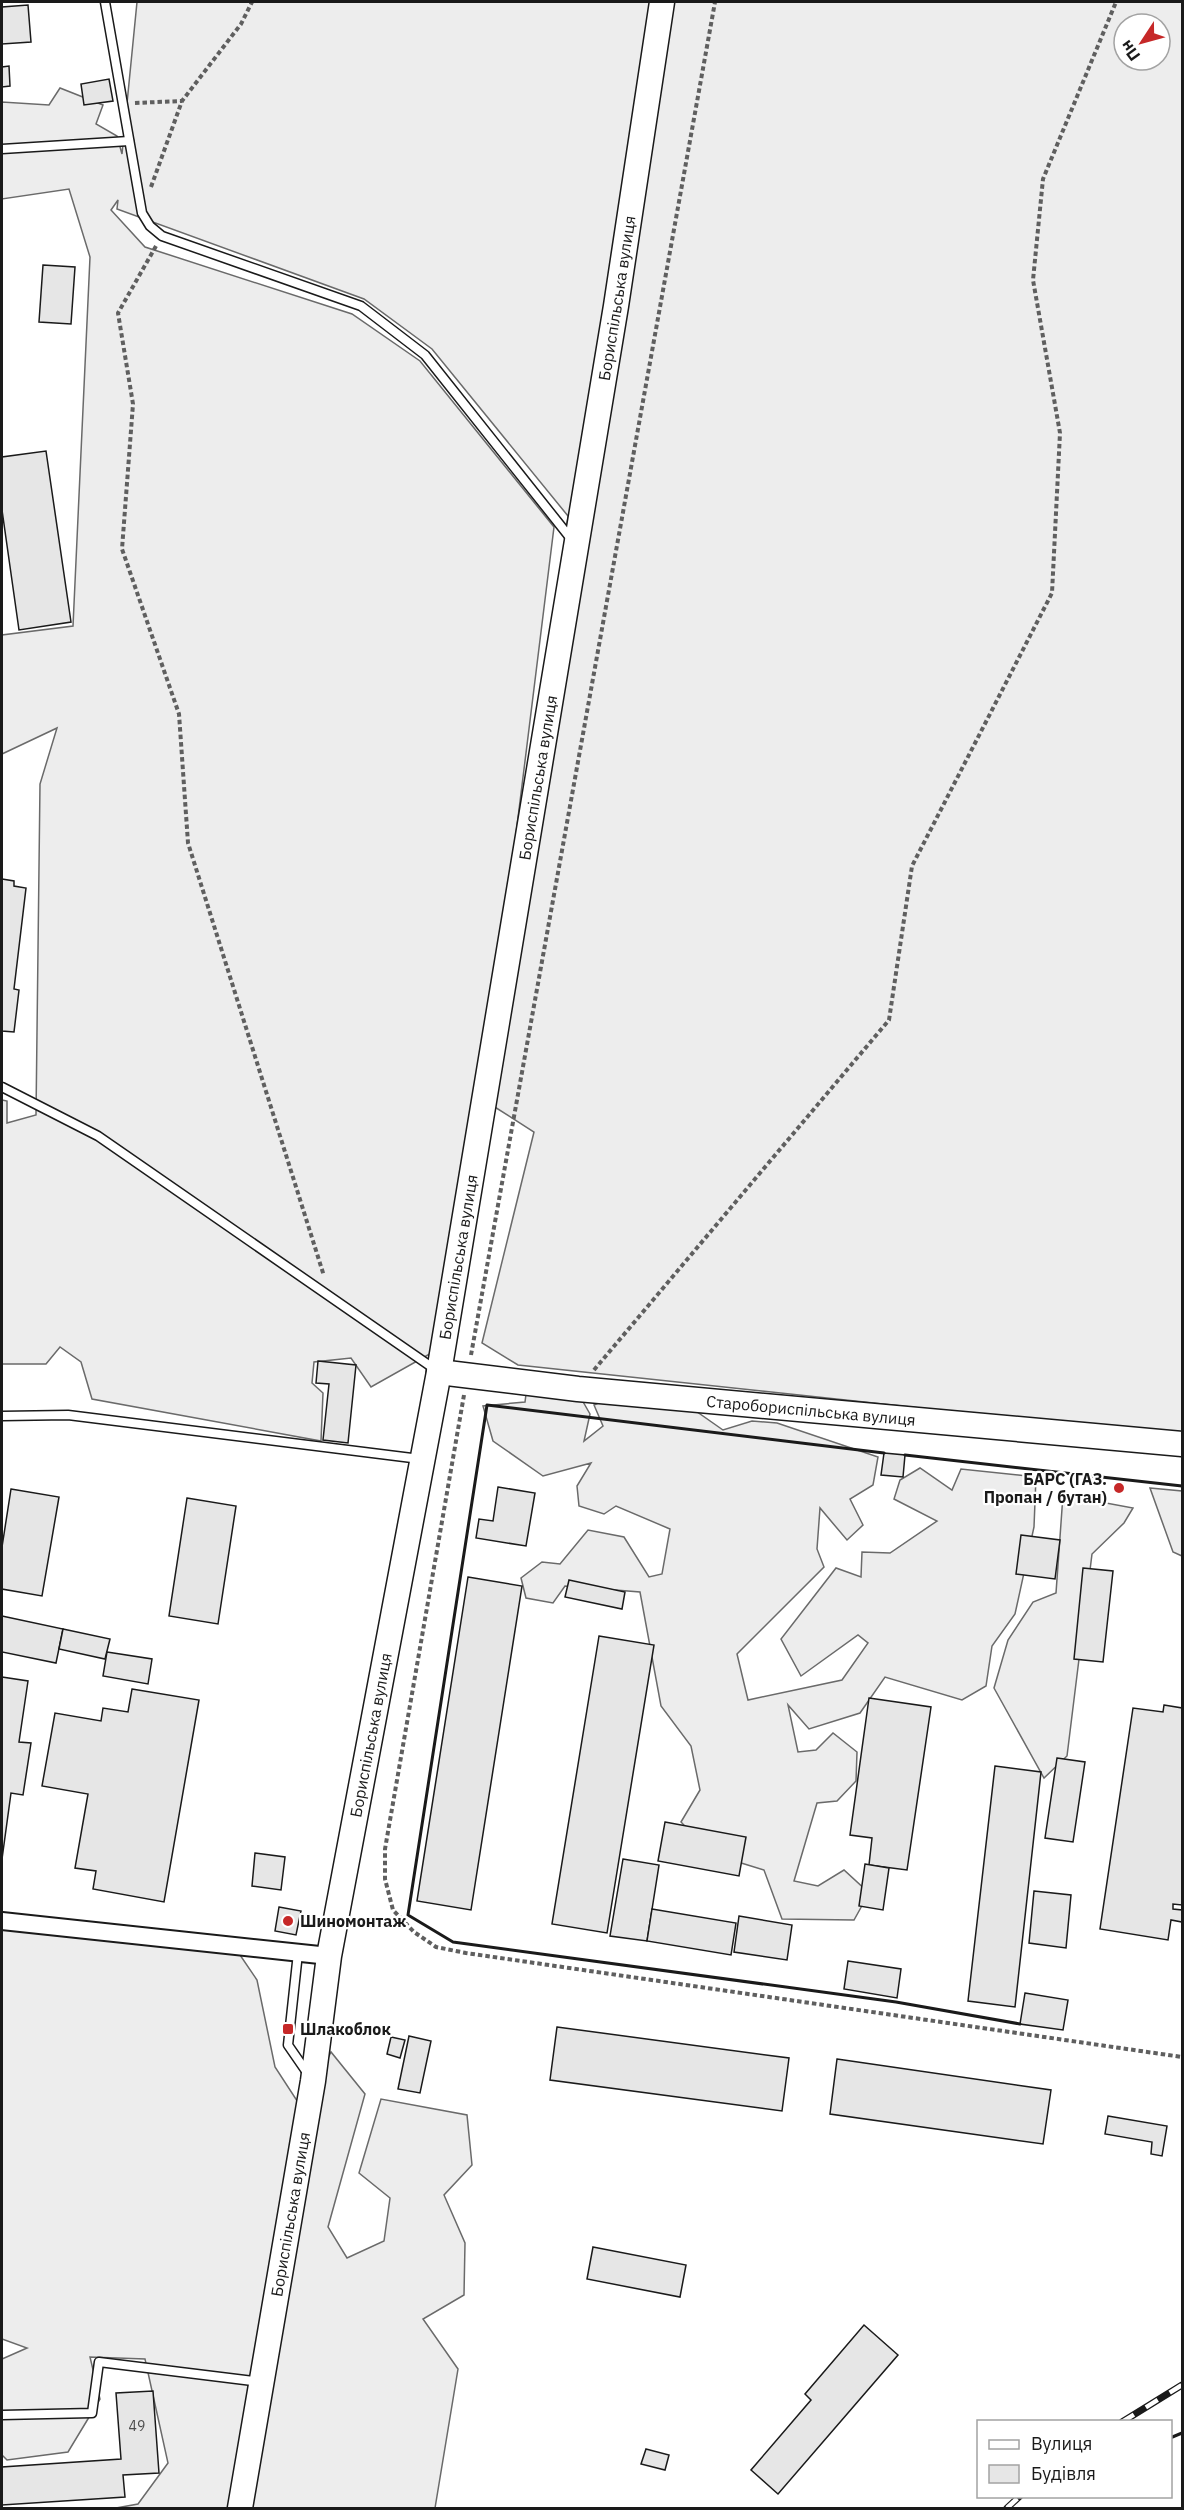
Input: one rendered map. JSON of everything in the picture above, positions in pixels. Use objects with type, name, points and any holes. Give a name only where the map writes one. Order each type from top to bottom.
[{"type":"main road","name":"Бориспільська вулиця","points":[[240,2508],[313,2081],[329,1956],[439,1372],[576,545],[662,2]]},
{"type":"main road","name":"Старобориспільська вулиця","points":[[439,1372],[578,1389],[1182,1444]]},
{"type":"street","points":[[2,1921],[329,1956]]},
{"type":"lane","points":[[105,2],[142,213],[150,226],[162,236],[362,306],[425,355],[576,545]]},
{"type":"lane","points":[[2,149],[129,141]]},
{"type":"lane","points":[[2,1087],[98,1136],[439,1372]]},
{"type":"lane","points":[[2,1416],[68,1415],[423,1459]]},
{"type":"lane","points":[[298,1953],[288,2045],[313,2081]]},
{"type":"lane","points":[[2,2415],[92,2413],[99,2362],[262,2382]]},
{"type":"path","points":[[142,213],[182,102],[242,24],[252,2]]},
{"type":"path","points":[[715,2],[467,1375],[386,1849],[385,1879],[393,1910],[414,1932],[436,1947],[1182,2056]]},
{"type":"path","points":[[578,1389],[889,1020],[912,866],[1052,593],[1060,433],[1032,280],[1043,179],[1116,2]]},
{"type":"path","points":[[122,103],[182,102]]},
{"type":"path","points":[[162,236],[118,314],[133,404],[122,549],[179,714],[188,843],[331,1297]]},
{"type":"shaded area","points":[[137,2],[1182,2],[1182,1436],[518,1365],[482,1343],[534,1132],[490,1104],[568,516],[432,349],[364,299],[117,209],[118,200],[111,210],[145,247],[352,314],[420,361],[554,527],[499,971],[435,1351],[371,1387],[351,1358],[314,1362],[312,1383],[323,1393],[321,1441],[92,1399],[81,1362],[60,1347],[46,1364],[2,1364],[2,1100],[7,1101],[7,1123],[36,1115],[40,784],[57,728],[2,754],[2,635],[73,626],[90,257],[69,189],[2,199],[2,102],[49,105],[60,88],[103,105],[96,124],[117,136],[122,154]]},
{"type":"shaded area","points":[[527,1386],[578,1393],[590,1414],[584,1441],[603,1426],[594,1405],[612,1397],[690,1407],[723,1430],[752,1421],[777,1423],[878,1457],[873,1485],[850,1499],[863,1525],[847,1540],[820,1508],[817,1549],[824,1567],[737,1654],[748,1700],[842,1680],[868,1643],[858,1635],[801,1676],[781,1639],[836,1568],[861,1577],[862,1552],[890,1553],[937,1521],[894,1499],[900,1480],[920,1468],[952,1490],[961,1469],[1036,1477],[1034,1527],[1015,1614],[992,1646],[986,1686],[962,1700],[885,1677],[860,1713],[809,1729],[788,1705],[798,1752],[816,1750],[833,1733],[857,1752],[856,1781],[837,1801],[817,1803],[794,1881],[818,1886],[844,1870],[869,1893],[854,1920],[782,1919],[764,1870],[738,1862],[697,1839],[681,1822],[700,1790],[691,1746],[661,1706],[640,1592],[565,1586],[553,1603],[526,1598],[521,1578],[542,1562],[560,1564],[588,1530],[624,1537],[649,1577],[662,1574],[670,1529],[616,1506],[604,1514],[579,1506],[577,1486],[591,1463],[543,1476],[493,1441],[483,1406],[525,1402]]},
{"type":"shaded area","points":[[1150,1488],[1182,1491],[1182,1556],[1173,1552]]},
{"type":"shaded area","points":[[1063,1495],[1133,1508],[1124,1523],[1092,1554],[1067,1756],[1044,1778],[994,1688],[1008,1640],[1033,1602],[1056,1593]]},
{"type":"shaded area","points":[[2,1927],[238,1952],[257,1980],[275,2067],[303,2110],[331,2052],[365,2094],[328,2227],[347,2258],[384,2241],[390,2198],[359,2173],[381,2099],[467,2115],[472,2165],[444,2195],[465,2243],[464,2295],[423,2319],[458,2369],[435,2508],[116,2508],[138,2504],[168,2463],[145,2359],[90,2357],[100,2399],[68,2452],[7,2460],[2,2455],[2,2359],[27,2348],[2,2339]]},
{"type":"building","points":[[28,5],[31,42],[2,44],[2,7]]},
{"type":"building","points":[[9,66],[10,86],[2,87],[2,67]]},
{"type":"building","points":[[109,79],[113,101],[84,105],[81,84]]},
{"type":"building","points":[[43,265],[75,267],[71,324],[39,322]]},
{"type":"building","points":[[46,451],[71,622],[19,630],[2,510],[2,457]]},
{"type":"building","points":[[2,879],[14,881],[14,886],[26,888],[14,989],[19,990],[14,1032],[2,1031]]},
{"type":"building","points":[[318,1361],[356,1365],[348,1443],[323,1440],[329,1384],[316,1383]]},
{"type":"building","points":[[884,1453],[905,1455],[903,1477],[881,1475]]},
{"type":"building","points":[[498,1487],[535,1493],[526,1546],[476,1538],[479,1519],[493,1521]]},
{"type":"building","points":[[11,1489],[59,1497],[42,1596],[2,1589],[2,1547]]},
{"type":"building","points":[[187,1498],[236,1506],[218,1624],[169,1616]]},
{"type":"building","points":[[1021,1535],[1060,1540],[1055,1579],[1016,1574]]},
{"type":"building","points":[[1083,1568],[1113,1571],[1103,1662],[1074,1659]]},
{"type":"building","points":[[468,1577],[522,1586],[471,1910],[417,1901]]},
{"type":"building","points":[[569,1580],[625,1592],[622,1609],[565,1597]]},
{"type":"building","points":[[2,1616],[63,1629],[56,1663],[2,1652]]},
{"type":"building","points":[[63,1629],[110,1639],[105,1659],[59,1649]]},
{"type":"building","points":[[599,1636],[654,1645],[607,1933],[552,1924]]},
{"type":"building","points":[[107,1652],[152,1659],[148,1684],[103,1676]]},
{"type":"building","points":[[2,1677],[28,1681],[19,1742],[31,1743],[23,1795],[11,1793],[2,1859]]},
{"type":"building","points":[[132,1689],[199,1700],[164,1902],[93,1889],[96,1871],[75,1868],[88,1794],[42,1786],[55,1713],[101,1721],[103,1708],[128,1712]]},
{"type":"building","points":[[869,1698],[931,1707],[907,1870],[869,1865],[872,1838],[850,1835]]},
{"type":"building","points":[[1164,1705],[1182,1708],[1182,1905],[1173,1904],[1173,1909],[1182,1910],[1182,1922],[1171,1920],[1168,1940],[1100,1929],[1133,1708],[1163,1712]]},
{"type":"building","points":[[1057,1758],[1085,1762],[1073,1842],[1045,1838]]},
{"type":"building","points":[[995,1766],[1041,1772],[1015,2007],[968,2001]]},
{"type":"building","points":[[665,1822],[746,1837],[739,1876],[658,1861]]},
{"type":"building","points":[[255,1853],[285,1857],[281,1890],[252,1886]]},
{"type":"building","points":[[623,1859],[659,1865],[647,1941],[610,1936]]},
{"type":"building","points":[[865,1864],[889,1868],[883,1910],[859,1906]]},
{"type":"building","points":[[1034,1891],[1071,1895],[1066,1948],[1029,1943]]},
{"type":"building","name":"Шиномонтаж","points":[[279,1907],[301,1911],[296,1935],[275,1931]]},
{"type":"building","points":[[652,1909],[736,1923],[731,1955],[647,1941]]},
{"type":"building","points":[[739,1916],[792,1925],[787,1960],[734,1952]]},
{"type":"building","points":[[848,1961],[901,1969],[897,1998],[844,1989]]},
{"type":"building","points":[[1025,1993],[1068,2000],[1063,2030],[1020,2024]]},
{"type":"building","points":[[557,2027],[789,2058],[782,2111],[550,2080]]},
{"type":"building","points":[[409,2036],[431,2041],[420,2093],[398,2089]]},
{"type":"building","points":[[391,2037],[405,2040],[400,2058],[387,2054]]},
{"type":"building","points":[[837,2059],[1051,2090],[1043,2144],[830,2114]]},
{"type":"building","points":[[1108,2116],[1167,2126],[1162,2156],[1151,2154],[1152,2142],[1105,2134]]},
{"type":"building","points":[[593,2247],[686,2265],[680,2297],[587,2279]]},
{"type":"building","points":[[864,2325],[898,2355],[778,2494],[751,2470],[811,2400],[805,2394]]},
{"type":"building","points":[[153,2391],[159,2473],[123,2475],[125,2497],[2,2505],[2,2467],[121,2459],[116,2393]]},
{"type":"building","points":[[646,2449],[669,2455],[665,2470],[641,2464]]},
{"type":"railway","points":[[1125,2420],[1182,2385]]},
{"type":"railway","points":[[1007,2508],[1018,2498]]},
{"type":"wall","points":[[884,1453],[487,1405],[408,1915],[453,1942],[896,2002],[1020,2024]]},
{"type":"wall","points":[[905,1455],[1182,1486]]},
{"type":"wall","points":[[1172,2437],[1182,2433]]},
{"type":"place","name":"БАРС (ГАЗ. Пропан / бутан)","points":[[1119,1488]]},
{"type":"place","name":"Шиномонтаж","points":[[288,1921]]},
{"type":"place","name":"Шлакоблок","points":[[288,2029]]}]
